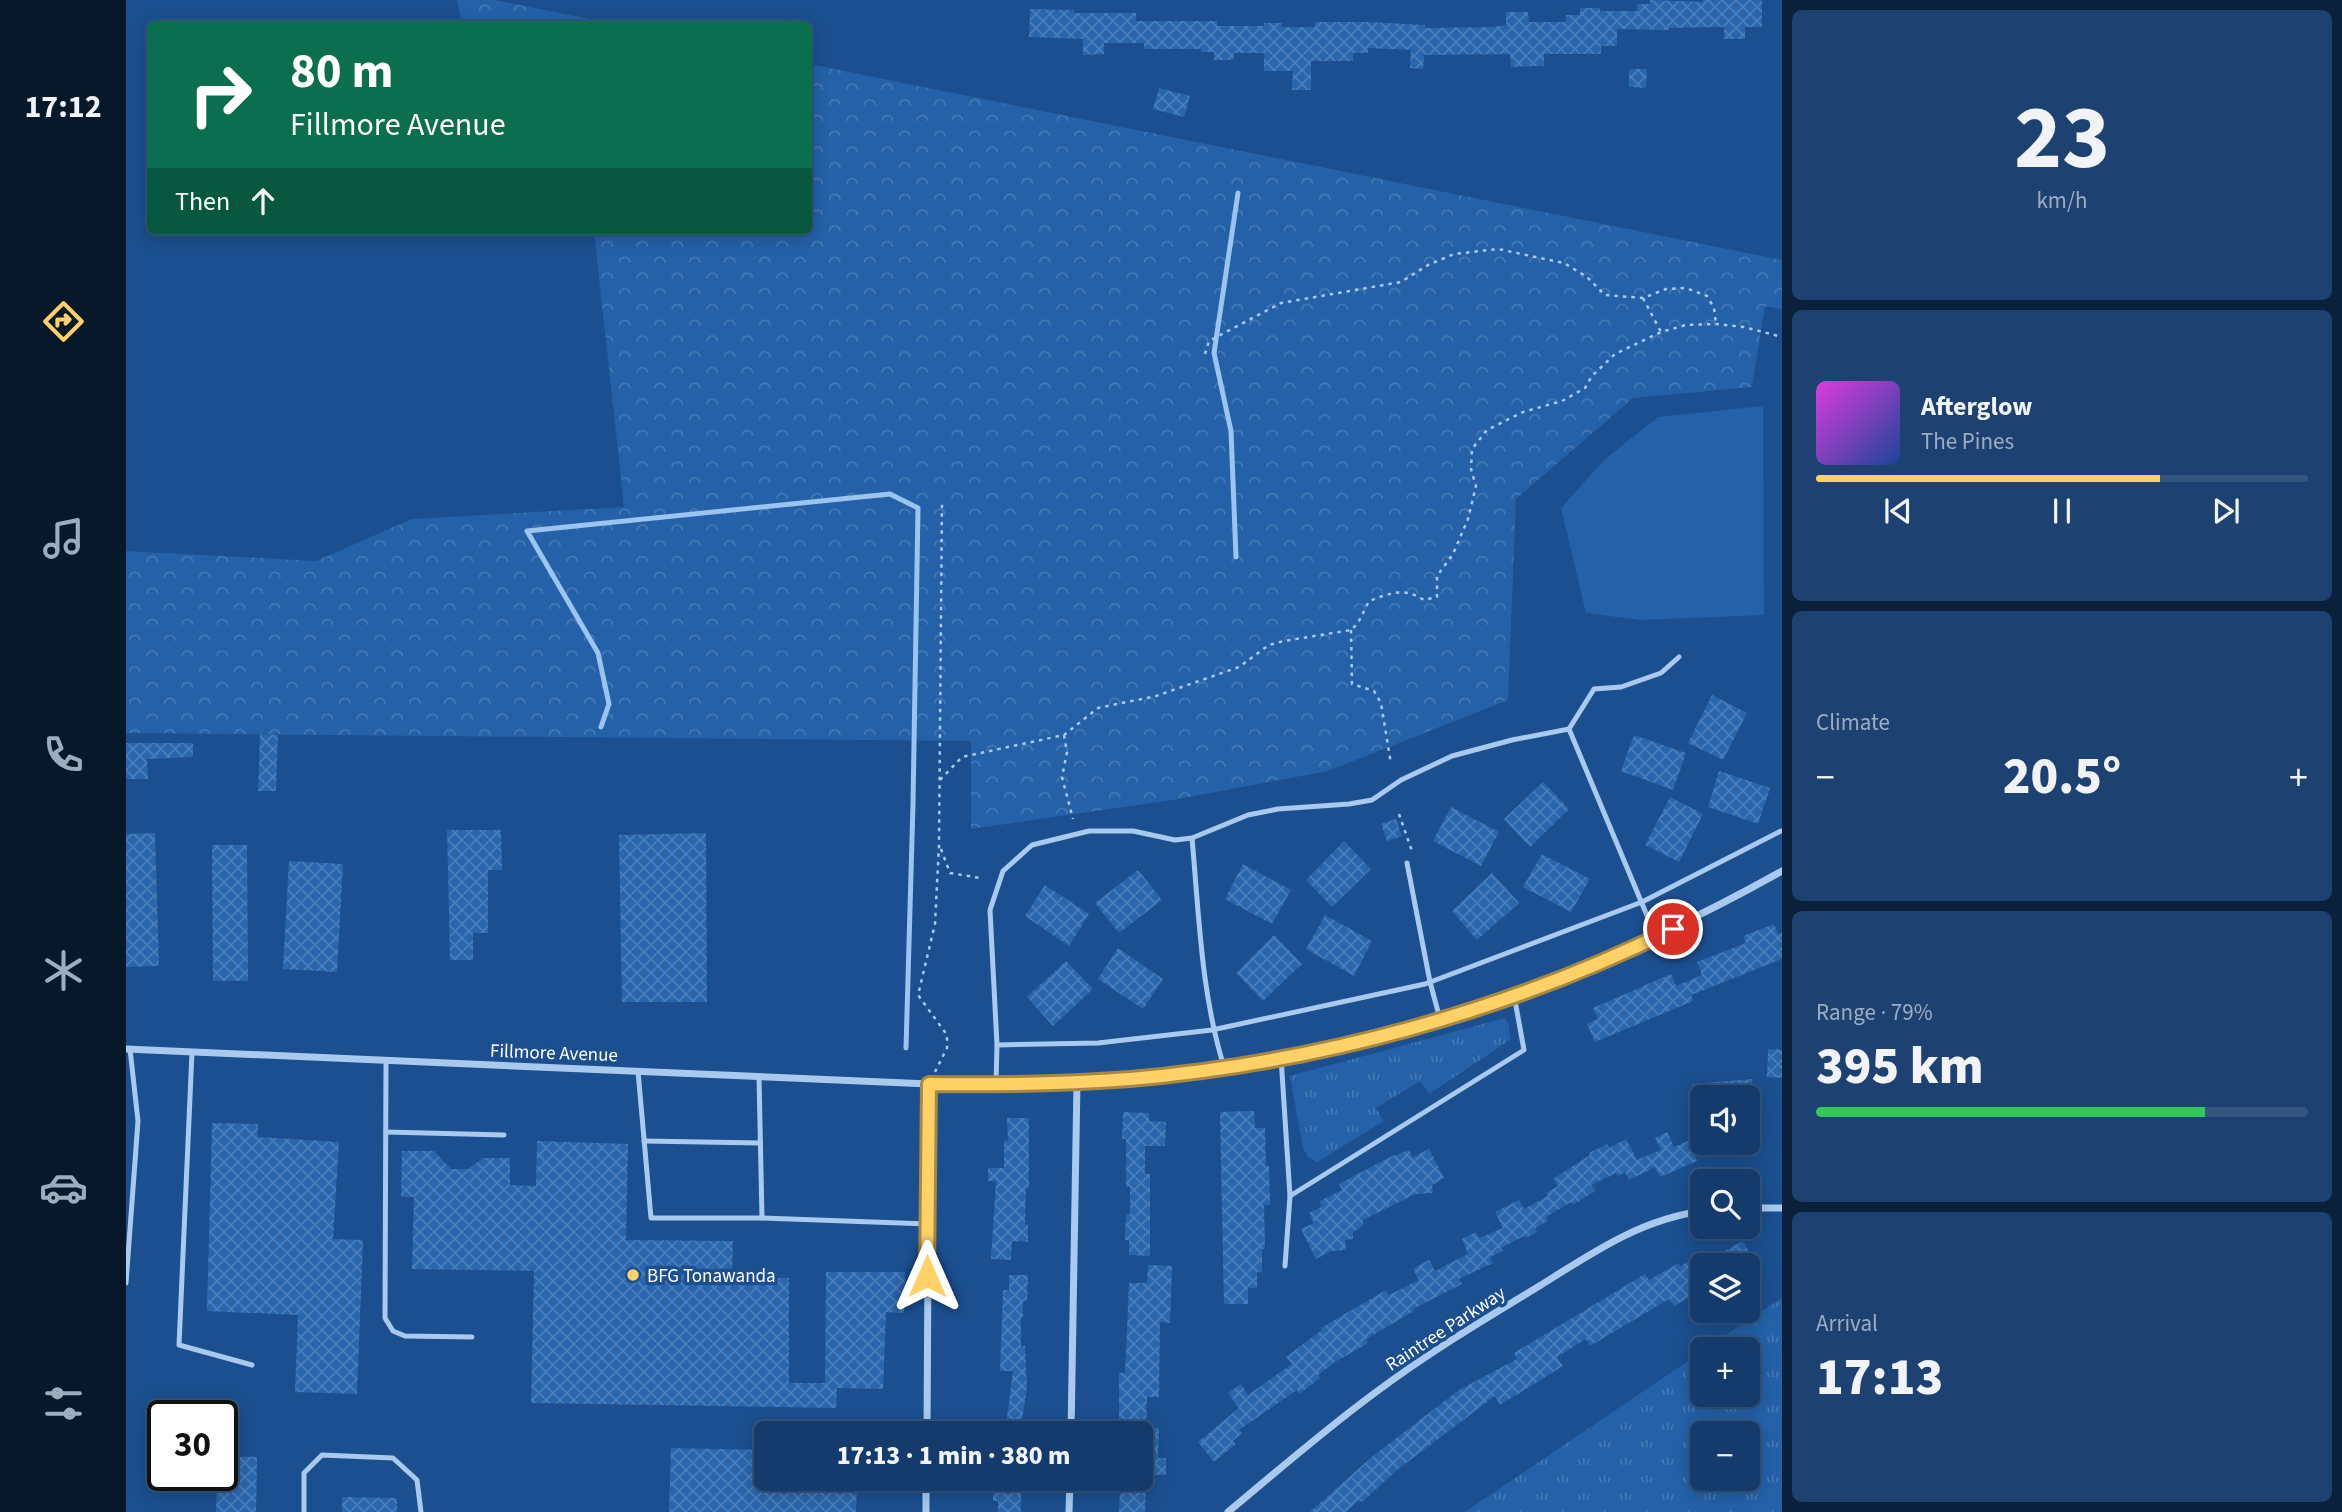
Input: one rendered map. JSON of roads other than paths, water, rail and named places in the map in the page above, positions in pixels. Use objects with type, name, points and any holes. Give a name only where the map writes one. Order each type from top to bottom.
[{"type":"street","name":"Fillmore Avenue","points":[[128,1049],[929,1084],[996,1085],[1133,1078],[1224,1067],[1353,1042],[1514,995],[1656,937],[1782,871]]},
{"type":"street","points":[[1071,1421],[1077,1082]]},
{"type":"street","points":[[926,1421],[929,1084]]},
{"type":"street","points":[[1760,1208],[1782,1208]]},
{"type":"street","name":"Raintree Parkway","points":[[1228,1512],[1371,1396],[1470,1329],[1623,1235],[1658,1220],[1690,1213]]},
{"type":"street","points":[[926,1491],[926,1512]]},
{"type":"street","points":[[1069,1512],[1070,1491]]},
{"type":"lane","points":[[996,1085],[990,910],[1003,871],[1032,845],[1089,831],[1133,831],[1175,840],[1192,838],[1248,815],[1278,809],[1372,800],[1401,780],[1452,756],[1569,729],[1594,689],[1621,687],[1661,673],[1679,657]]},
{"type":"lane","points":[[1569,729],[1656,937]]},
{"type":"lane","points":[[996,1045],[1098,1044],[1212,1030],[1430,982],[1642,902],[1781,831]]},
{"type":"lane","points":[[1192,838],[1212,1030],[1224,1067]]},
{"type":"lane","points":[[1407,863],[1430,982],[1440,1018]]},
{"type":"lane","points":[[1290,1196],[1524,1049],[1514,995]]},
{"type":"lane","points":[[126,1283],[138,1121],[128,1049]]},
{"type":"lane","points":[[191,1052],[179,1345],[251,1365]]},
{"type":"lane","points":[[1281,1057],[1290,1196],[1285,1266]]},
{"type":"lane","points":[[386,1060],[385,1318],[393,1331],[405,1336],[472,1337]]},
{"type":"lane","points":[[638,1071],[652,1218],[762,1218],[928,1224]]},
{"type":"lane","points":[[759,1077],[762,1218]]},
{"type":"lane","points":[[386,1132],[505,1135]]},
{"type":"lane","points":[[644,1141],[761,1143]]},
{"type":"lane","points":[[303,1512],[304,1473],[322,1455],[393,1458],[417,1480],[421,1512]]},
{"type":"waterway","points":[[1236,557],[1231,431],[1214,353],[1238,193]]},
{"type":"waterway","points":[[601,727],[609,704],[598,653],[527,531],[890,494],[918,508],[906,1048]]},
{"type":"place","name":"BFG Tonawanda","points":[[633,1275]]}]
